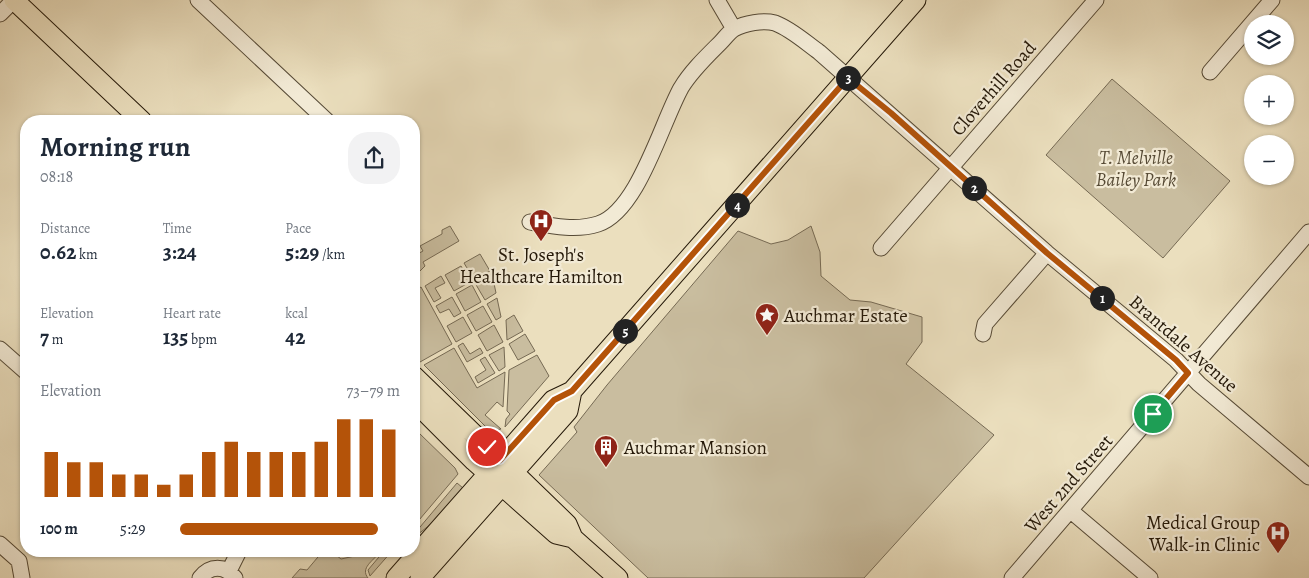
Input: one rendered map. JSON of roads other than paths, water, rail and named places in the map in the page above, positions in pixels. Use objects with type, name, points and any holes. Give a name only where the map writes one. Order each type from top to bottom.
[{"type":"main road","points":[[14,0],[136,115]]},
{"type":"main road","points":[[420,554],[501,473],[568,411],[572,391],[916,0]]},
{"type":"main road","points":[[420,383],[556,534],[573,538],[612,576]]},
{"type":"main road","points":[[420,407],[474,461],[501,473]]},
{"type":"main road","points":[[420,578],[501,473]]},
{"type":"main road","points":[[396,578],[417,557]]},
{"type":"street","points":[[0,14],[14,0]]},
{"type":"street","points":[[198,0],[321,115]]},
{"type":"street","points":[[530,222],[556,227],[582,227],[599,224],[616,213],[648,163],[682,87],[695,70],[734,29],[717,0]]},
{"type":"street","name":"Cloverhill Road","points":[[881,248],[1096,0]]},
{"type":"street","points":[[1210,72],[1272,0]]},
{"type":"street","name":"Brantdale Avenue","points":[[734,29],[762,21],[773,23],[784,27],[819,52],[1047,253],[1176,360],[1188,373],[1309,477]]},
{"type":"street","name":"West 2nd Street","points":[[1012,578],[1307,238]]},
{"type":"street","points":[[983,334],[985,324],[1047,253]]},
{"type":"street","points":[[0,349],[20,367]]},
{"type":"street","points":[[1070,512],[1150,578]]},
{"type":"street","points":[[0,544],[19,561],[22,578]]},
{"type":"street","points":[[200,578],[205,572],[218,568],[232,575],[237,557]]},
{"type":"place","name":"St. Joseph's Healthcare Hamilton","points":[[541,242]]},
{"type":"place","name":"Auchmar Estate","points":[[767,336]]},
{"type":"place","name":"Auchmar Mansion","points":[[606,468]]},
{"type":"place","name":"Medical Group Walk-in Clinic","points":[[1278,554]]},
{"type":"park label","name":"T. Melville Bailey Park","points":[[1136,168]]}]
